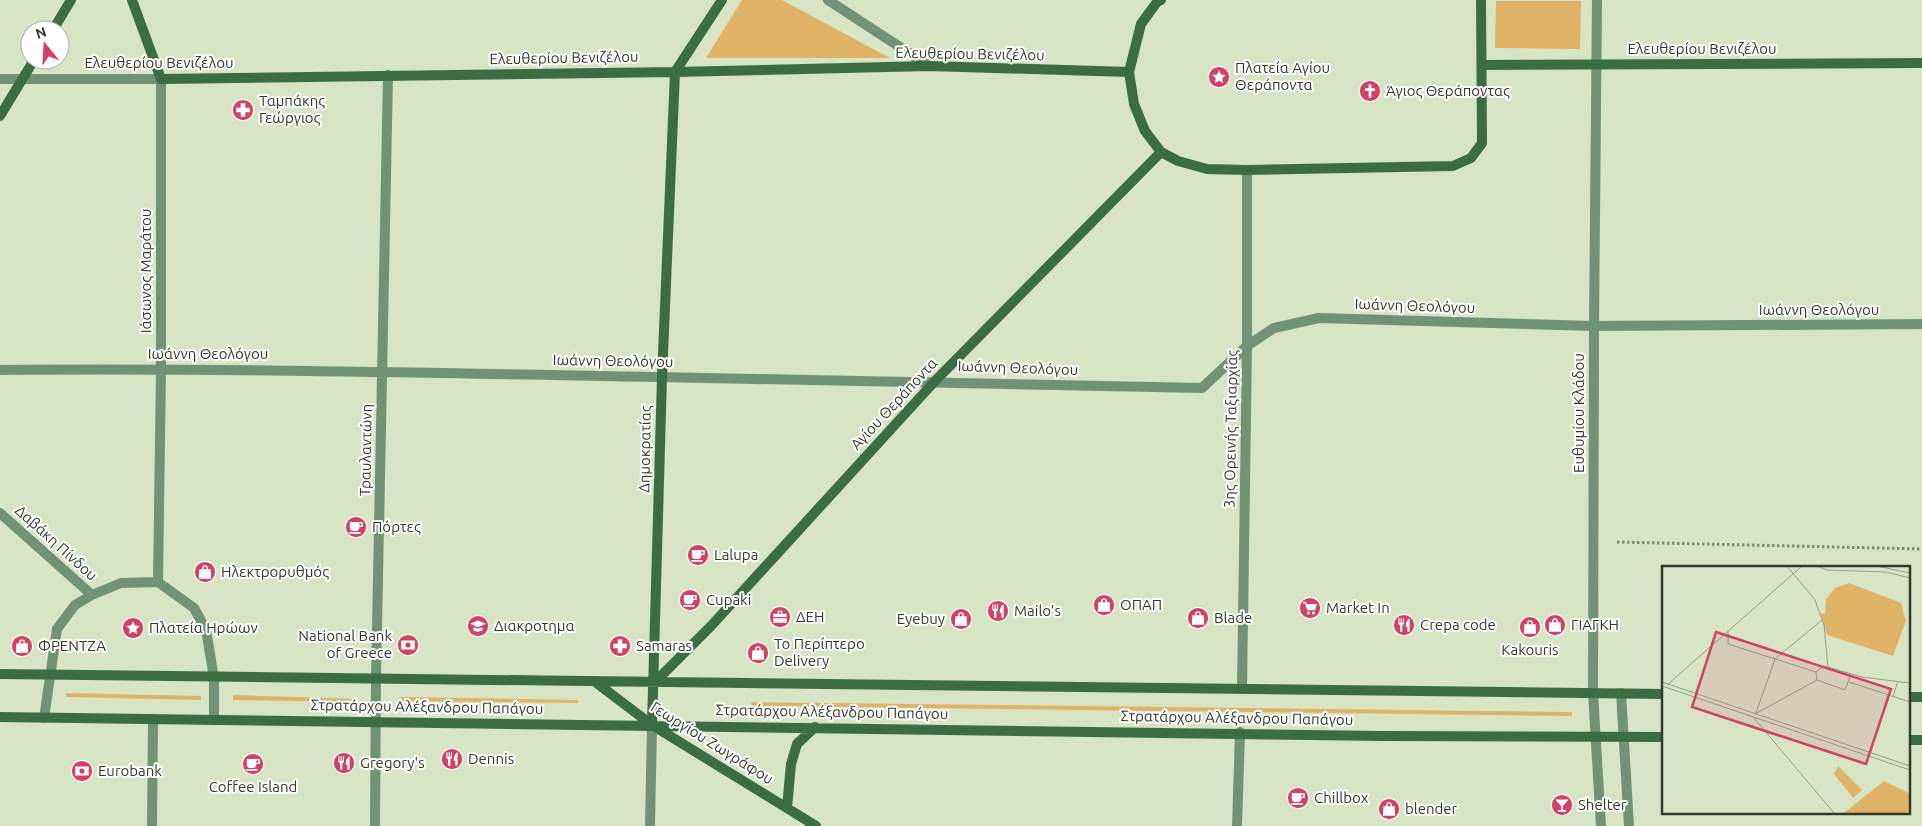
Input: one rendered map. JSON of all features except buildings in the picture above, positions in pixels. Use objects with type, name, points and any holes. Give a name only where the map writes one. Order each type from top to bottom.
[{"type":"street","points":[[58,20],[71,0]]},
{"type":"street","points":[[132,0],[161,79]]},
{"type":"street","points":[[675,72],[722,0]]},
{"type":"street","points":[[828,0],[929,66]]},
{"type":"street","points":[[1161,0],[1156,2],[1141,24],[1129,72],[1134,104],[1145,131],[1160,152],[1178,161],[1206,169],[1247,170],[1453,166],[1471,158],[1482,143],[1482,0]]},
{"type":"street","name":"Ευθυμίου Κλάδου","points":[[1597,0],[1593,693],[1601,826]]},
{"type":"street","name":"Ελευθερίου Βενιζέλου","points":[[1482,65],[1922,63]]},
{"type":"street","name":"Ελευθερίου Βενιζέλου","points":[[0,79],[161,79],[675,72],[929,66],[1129,72]]},
{"type":"street","points":[[0,116],[28,70]]},
{"type":"street","name":"Δημοκρατίας","points":[[650,826],[662,377],[675,72]]},
{"type":"street","name":"Τραυλαντώνη","points":[[375,826],[376,678],[388,75]]},
{"type":"street","name":"Ιάσωνος Μαράτου","points":[[158,582],[161,369],[161,79]]},
{"type":"street","name":"Αγίου Θεράποντα","points":[[655,682],[711,626],[935,380],[1160,152]]},
{"type":"street","name":"3ης Ορεινής Ταξιαρχίας","points":[[1242,689],[1247,346],[1247,170]]},
{"type":"street","name":"Ιωάννη Θεολόγου","points":[[0,370],[383,371],[935,380],[1202,388],[1247,346],[1274,328],[1319,318],[1594,326],[1922,324]]},
{"type":"street","name":"Δαβάκη Πίνδου","points":[[0,513],[92,595]]},
{"type":"street","points":[[158,582],[194,608],[206,630],[214,678],[214,720]]},
{"type":"street","name":"Δαβάκη Πίνδου","points":[[44,718],[57,629],[75,605],[92,595],[121,583],[158,582]]},
{"type":"street","name":"Στρατάρχου Αλέξανδρου Παπάγου","points":[[0,674],[1662,694]]},
{"type":"street","name":"Γεωργίου Ζωγράφου","points":[[594,681],[652,725],[816,826]]},
{"type":"street","points":[[1621,694],[1629,826]]},
{"type":"street","name":"Στρατάρχου Αλέξανδρου Παπάγου","points":[[0,717],[1240,732],[1383,736],[1662,737]]},
{"type":"street","points":[[152,826],[153,719]]},
{"type":"street","points":[[787,808],[791,764],[797,744],[815,727]]},
{"type":"street","points":[[1237,826],[1240,732]]},
{"type":"path","points":[[1594,542],[1922,549]]},
{"type":"shaded area","points":[[742,0],[782,0],[890,58],[706,58]]},
{"type":"shaded area","points":[[1496,1],[1581,1],[1580,49],[1495,48]]},
{"type":"shaded area","points":[[66,693],[201,696],[201,700],[66,697]]},
{"type":"shaded area","points":[[233,695],[357,699],[357,702],[233,700]]},
{"type":"shaded area","points":[[401,697],[578,700],[578,703],[401,701]]},
{"type":"shaded area","points":[[751,702],[1572,712],[1572,716],[752,706]]},
{"type":"place","name":"Πλατεία Αγίου Θεράποντα","points":[[1219,77]]},
{"type":"place","name":"Άγιος Θεράποντας","points":[[1370,91]]},
{"type":"place","name":"Ταμπάκης Γεώργιος","points":[[243,110]]},
{"type":"place","name":"Πόρτες","points":[[356,527]]},
{"type":"place","name":"Lalupa","points":[[698,555]]},
{"type":"place","name":"Ηλεκτρορυθμός","points":[[205,572]]},
{"type":"place","name":"Cupaki","points":[[690,600]]},
{"type":"place","name":"ΟΠΑΠ","points":[[1104,605]]},
{"type":"place","name":"Market In","points":[[1310,608]]},
{"type":"place","name":"Mailo's","points":[[998,611]]},
{"type":"place","name":"ΔΕΗ","points":[[780,617]]},
{"type":"place","name":"Blade","points":[[1198,618]]},
{"type":"place","name":"Eyebuy","points":[[961,619]]},
{"type":"place","name":"Crepa code","points":[[1404,625]]},
{"type":"place","name":"ΓΙΑΓΚΗ","points":[[1555,625]]},
{"type":"place","name":"Διακροτημα","points":[[478,626]]},
{"type":"place","name":"Kakouris","points":[[1530,627]]},
{"type":"place","name":"Πλατεία Ηρώων","points":[[133,628]]},
{"type":"place","name":"National Bank of Greece","points":[[408,645]]},
{"type":"place","name":"ΦΡΕΝΤΖΑ","points":[[22,646]]},
{"type":"place","name":"Samaras","points":[[620,646]]},
{"type":"place","name":"Το Περίπτερο Delivery","points":[[758,653]]},
{"type":"place","name":"Dennis","points":[[452,759]]},
{"type":"place","name":"Gregory's","points":[[344,763]]},
{"type":"place","name":"Coffee Island","points":[[253,764]]},
{"type":"place","name":"Eurobank","points":[[82,771]]},
{"type":"place","name":"Chillbox","points":[[1298,798]]},
{"type":"place","name":"Shelter","points":[[1562,805]]},
{"type":"place","name":"blender","points":[[1389,809]]}]
